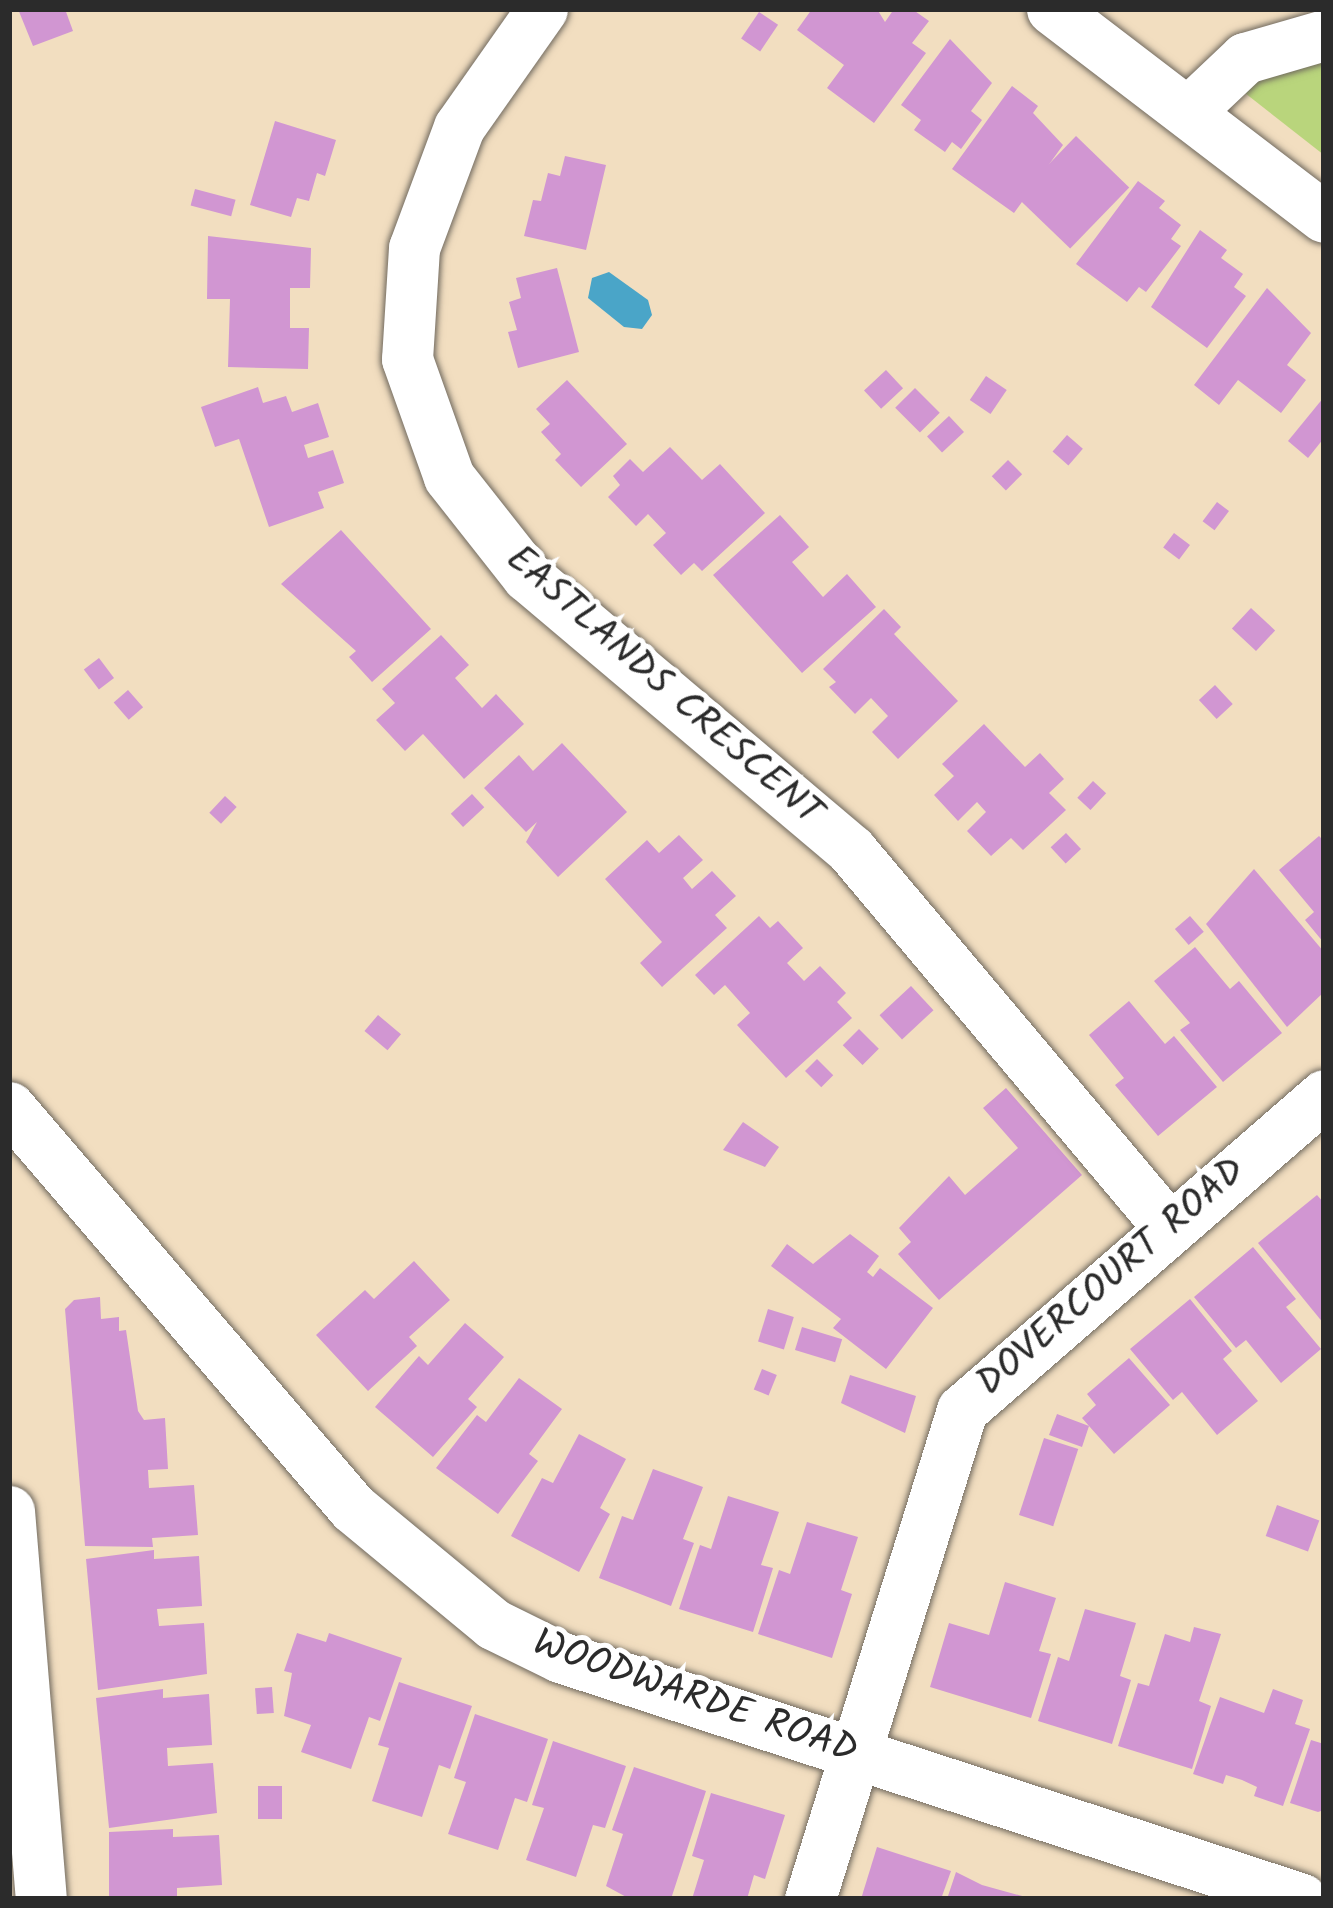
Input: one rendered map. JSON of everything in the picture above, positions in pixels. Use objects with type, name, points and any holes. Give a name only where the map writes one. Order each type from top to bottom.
[{"type":"street","name":"EASTLANDS CRESCENT","points":[[542,9],[459,127],[414,248],[407,359],[449,477],[527,576],[851,850],[1168,1226]]},
{"type":"street","points":[[1052,9],[1324,217]]},
{"type":"street","points":[[1190,110],[1245,58],[1324,35]]},
{"type":"street","name":"DOVERCOURT ROAD","points":[[810,1899],[962,1410],[1324,1095]]},
{"type":"street","name":"WOODWARDE ROAD","points":[[16,1131],[322,1474],[431,1580],[493,1624],[560,1657],[1302,1899]]},
{"type":"street","points":[[9,1511],[41,1899]]},
{"type":"green space","points":[[1324,44],[1324,155],[1236,86]]},
{"type":"water","points":[[609,272],[648,300],[652,315],[642,329],[624,327],[588,298],[592,278]]},
{"type":"building","points":[[18,9],[65,9],[73,31],[33,46]]},
{"type":"building","points":[[812,9],[877,9],[885,22],[894,9],[912,9],[929,21],[912,43],[926,53],[874,123],[827,88],[844,65],[797,30]]},
{"type":"building","points":[[759,12],[778,25],[760,51],[741,39]]},
{"type":"building","points":[[950,39],[992,83],[971,111],[982,120],[961,149],[952,142],[945,152],[914,130],[921,120],[901,105]]},
{"type":"building","points":[[1012,86],[1038,106],[1033,113],[1063,145],[1014,213],[952,169]]},
{"type":"building","points":[[275,121],[336,140],[325,176],[317,173],[309,201],[297,198],[291,217],[250,205]]},
{"type":"building","points":[[1076,136],[1129,187],[1070,249],[1017,197]]},
{"type":"building","points":[[565,156],[606,165],[586,250],[524,236],[533,200],[541,201],[548,173],[560,176]]},
{"type":"building","points":[[1138,181],[1165,201],[1159,208],[1181,225],[1171,239],[1181,246],[1146,292],[1139,287],[1127,302],[1076,264]]},
{"type":"building","points":[[195,189],[236,200],[231,216],[191,205]]},
{"type":"building","points":[[1200,230],[1227,250],[1221,258],[1243,274],[1234,287],[1246,296],[1207,348],[1151,307]]},
{"type":"building","points":[[208,236],[311,248],[310,288],[290,288],[290,328],[309,328],[308,369],[228,367],[230,299],[207,299]]},
{"type":"building","points":[[557,268],[579,352],[518,368],[508,332],[517,330],[509,302],[521,298],[516,278]]},
{"type":"building","points":[[1267,288],[1311,333],[1287,365],[1306,380],[1281,413],[1238,380],[1219,405],[1194,385]]},
{"type":"building","points":[[886,370],[903,388],[881,409],[864,390]]},
{"type":"building","points":[[986,376],[1007,390],[991,414],[970,400]]},
{"type":"building","points":[[567,380],[627,444],[581,487],[555,460],[561,454],[541,432],[550,424],[536,409]]},
{"type":"building","points":[[258,387],[263,403],[286,396],[292,412],[318,403],[329,437],[304,445],[308,458],[333,450],[344,483],[318,492],[324,508],[269,527],[239,439],[215,447],[201,407]]},
{"type":"building","points":[[915,388],[940,413],[920,433],[895,408]]},
{"type":"building","points":[[1324,397],[1324,438],[1308,458],[1288,441]]},
{"type":"building","points":[[949,416],[964,432],[942,453],[927,436]]},
{"type":"building","points":[[1067,435],[1083,449],[1068,465],[1053,452]]},
{"type":"building","points":[[670,447],[702,480],[720,464],[765,513],[702,571],[694,563],[681,575],[653,545],[666,533],[648,514],[636,526],[608,497],[620,485],[613,476],[630,459],[643,472]]},
{"type":"building","points":[[1008,460],[1022,474],[1006,490],[992,476]]},
{"type":"building","points":[[1217,502],[1229,511],[1215,530],[1203,521]]},
{"type":"building","points":[[780,515],[809,547],[792,562],[823,597],[847,574],[876,607],[802,673],[713,575]]},
{"type":"building","points":[[341,530],[431,629],[372,682],[349,657],[356,651],[281,584]]},
{"type":"building","points":[[1174,533],[1190,545],[1179,559],[1163,547]]},
{"type":"building","points":[[1251,608],[1275,631],[1256,651],[1232,628]]},
{"type":"building","points":[[884,609],[901,627],[894,634],[958,701],[898,759],[872,732],[888,716],[871,698],[855,714],[829,687],[836,682],[823,669]]},
{"type":"building","points":[[441,635],[469,665],[455,678],[482,708],[496,694],[524,724],[464,779],[423,734],[405,751],[376,720],[395,703],[382,689]]},
{"type":"building","points":[[99,658],[114,678],[99,689],[84,669]]},
{"type":"building","points":[[1215,685],[1233,704],[1217,719],[1199,700]]},
{"type":"building","points":[[128,690],[143,707],[129,720],[114,702]]},
{"type":"building","points":[[984,724],[1025,767],[1040,753],[1064,779],[1049,793],[1066,810],[1023,850],[1011,838],[991,856],[967,831],[986,812],[977,802],[958,821],[934,795],[954,776],[942,764]]},
{"type":"building","points":[[562,743],[627,812],[558,877],[526,842],[537,822],[526,832],[484,788],[519,755],[533,771]]},
{"type":"building","points":[[1093,781],[1106,793],[1090,810],[1077,798]]},
{"type":"building","points":[[472,794],[484,807],[463,827],[451,814]]},
{"type":"building","points":[[225,796],[237,807],[221,824],[209,813]]},
{"type":"building","points":[[1066,833],[1081,849],[1066,863],[1051,847]]},
{"type":"building","points":[[679,835],[703,860],[683,878],[692,889],[712,871],[736,896],[715,915],[727,928],[662,987],[640,963],[662,942],[605,879],[647,840],[659,853]]},
{"type":"building","points":[[1319,836],[1324,841],[1324,943],[1305,920],[1314,912],[1279,870]]},
{"type":"building","points":[[1254,869],[1324,952],[1324,992],[1287,1027],[1206,924]]},
{"type":"building","points":[[759,916],[770,928],[778,921],[803,948],[787,963],[804,981],[820,966],[846,993],[837,1002],[852,1018],[786,1078],[737,1025],[750,1013],[725,985],[714,995],[695,975]]},
{"type":"building","points":[[1190,916],[1204,932],[1189,945],[1175,929]]},
{"type":"building","points":[[1195,947],[1230,989],[1239,981],[1282,1033],[1223,1082],[1180,1030],[1190,1023],[1154,981]]},
{"type":"building","points":[[911,986],[934,1010],[902,1039],[880,1015]]},
{"type":"building","points":[[1129,1001],[1165,1044],[1174,1036],[1217,1087],[1158,1136],[1115,1085],[1124,1078],[1089,1035]]},
{"type":"building","points":[[378,1015],[401,1034],[387,1050],[365,1031]]},
{"type":"building","points":[[859,1029],[879,1049],[863,1065],[843,1045]]},
{"type":"building","points":[[817,1059],[833,1075],[821,1087],[805,1071]]},
{"type":"building","points":[[1006,1088],[1082,1175],[939,1300],[898,1254],[911,1242],[899,1228],[949,1176],[965,1195],[1018,1148],[983,1108]]},
{"type":"building","points":[[743,1122],[779,1147],[765,1167],[723,1150]]},
{"type":"building","points":[[1317,1195],[1324,1203],[1324,1324],[1258,1243]]},
{"type":"building","points":[[850,1234],[879,1256],[867,1272],[873,1277],[880,1268],[933,1308],[886,1369],[833,1328],[841,1319],[771,1266],[787,1244],[813,1264]]},
{"type":"building","points":[[1253,1247],[1296,1299],[1286,1307],[1321,1349],[1281,1383],[1246,1340],[1236,1348],[1194,1297]]},
{"type":"building","points":[[414,1261],[450,1300],[409,1337],[417,1346],[368,1391],[316,1335],[365,1290],[374,1299]]},
{"type":"building","points":[[100,1297],[101,1319],[119,1317],[119,1331],[126,1330],[138,1411],[144,1420],[165,1418],[168,1469],[148,1470],[149,1488],[194,1485],[198,1535],[152,1538],[153,1547],[85,1546],[65,1309],[74,1300]]},
{"type":"building","points":[[1190,1299],[1232,1351],[1223,1359],[1258,1401],[1217,1435],[1182,1392],[1173,1400],[1130,1349]]},
{"type":"building","points":[[768,1309],[794,1317],[784,1349],[758,1342]]},
{"type":"building","points":[[465,1323],[504,1357],[468,1399],[477,1407],[433,1457],[375,1407],[419,1356],[428,1365]]},
{"type":"building","points":[[802,1327],[842,1339],[835,1362],[795,1350]]},
{"type":"building","points":[[1129,1358],[1170,1405],[1114,1454],[1082,1418],[1096,1405],[1087,1394]]},
{"type":"building","points":[[762,1369],[777,1375],[769,1395],[754,1389]]},
{"type":"building","points":[[850,1375],[916,1396],[905,1433],[841,1403]]},
{"type":"building","points":[[519,1378],[562,1409],[529,1454],[538,1461],[498,1514],[436,1468],[477,1415],[486,1422]]},
{"type":"building","points":[[1057,1414],[1089,1426],[1082,1447],[1049,1435]]},
{"type":"building","points":[[579,1434],[626,1459],[600,1508],[610,1514],[579,1572],[511,1536],[542,1478],[553,1483]]},
{"type":"building","points":[[1044,1438],[1078,1449],[1053,1526],[1019,1515]]},
{"type":"building","points":[[653,1469],[703,1487],[683,1539],[694,1543],[671,1606],[599,1578],[622,1516],[633,1520]]},
{"type":"building","points":[[728,1496],[779,1512],[761,1565],[773,1568],[753,1632],[679,1609],[700,1545],[711,1549]]},
{"type":"building","points":[[1277,1505],[1319,1520],[1308,1551],[1266,1536]]},
{"type":"building","points":[[807,1522],[858,1537],[841,1590],[852,1594],[832,1658],[758,1634],[779,1570],[790,1574]]},
{"type":"building","points":[[154,1550],[154,1559],[199,1556],[202,1606],[157,1609],[159,1626],[204,1623],[207,1674],[98,1690],[86,1559]]},
{"type":"building","points":[[1005,1582],[1056,1598],[1039,1651],[1051,1654],[1031,1718],[930,1687],[949,1623],[989,1635]]},
{"type":"building","points":[[1085,1609],[1136,1623],[1120,1676],[1131,1680],[1112,1744],[1038,1721],[1058,1657],[1069,1661]]},
{"type":"building","points":[[1194,1627],[1221,1634],[1199,1701],[1211,1706],[1192,1769],[1118,1746],[1138,1683],[1149,1686],[1165,1634],[1190,1642]]},
{"type":"building","points":[[297,1633],[326,1642],[329,1633],[402,1658],[380,1721],[369,1717],[351,1769],[301,1752],[311,1725],[284,1716],[292,1673],[284,1671]]},
{"type":"building","points":[[399,1682],[472,1706],[450,1769],[439,1765],[422,1817],[372,1801],[389,1748],[378,1745]]},
{"type":"building","points":[[272,1687],[274,1713],[257,1714],[255,1688]]},
{"type":"building","points":[[163,1689],[163,1698],[209,1694],[212,1745],[167,1748],[168,1766],[213,1763],[217,1813],[109,1828],[96,1698]]},
{"type":"building","points":[[1273,1689],[1303,1700],[1295,1724],[1310,1729],[1283,1806],[1254,1796],[1257,1787],[1242,1780],[1226,1775],[1223,1784],[1193,1774],[1220,1697],[1264,1713]]},
{"type":"building","points":[[475,1714],[548,1739],[527,1802],[515,1798],[498,1850],[448,1834],[466,1782],[454,1778]]},
{"type":"building","points":[[1311,1740],[1324,1744],[1324,1810],[1318,1812],[1290,1803]]},
{"type":"building","points":[[553,1741],[626,1766],[605,1828],[593,1825],[576,1877],[526,1860],[544,1808],[532,1805]]},
{"type":"building","points":[[634,1767],[706,1791],[671,1899],[630,1899],[606,1886],[623,1834],[612,1830]]},
{"type":"building","points":[[258,1786],[282,1786],[282,1819],[258,1819]]},
{"type":"building","points":[[711,1793],[785,1815],[765,1879],[754,1875],[747,1899],[692,1899],[704,1860],[692,1856]]},
{"type":"building","points":[[173,1829],[173,1837],[219,1835],[222,1885],[177,1888],[177,1899],[109,1896],[109,1832]]},
{"type":"building","points":[[877,1847],[951,1871],[941,1899],[861,1899]]},
{"type":"building","points":[[956,1872],[982,1885],[1033,1899],[947,1899]]}]
